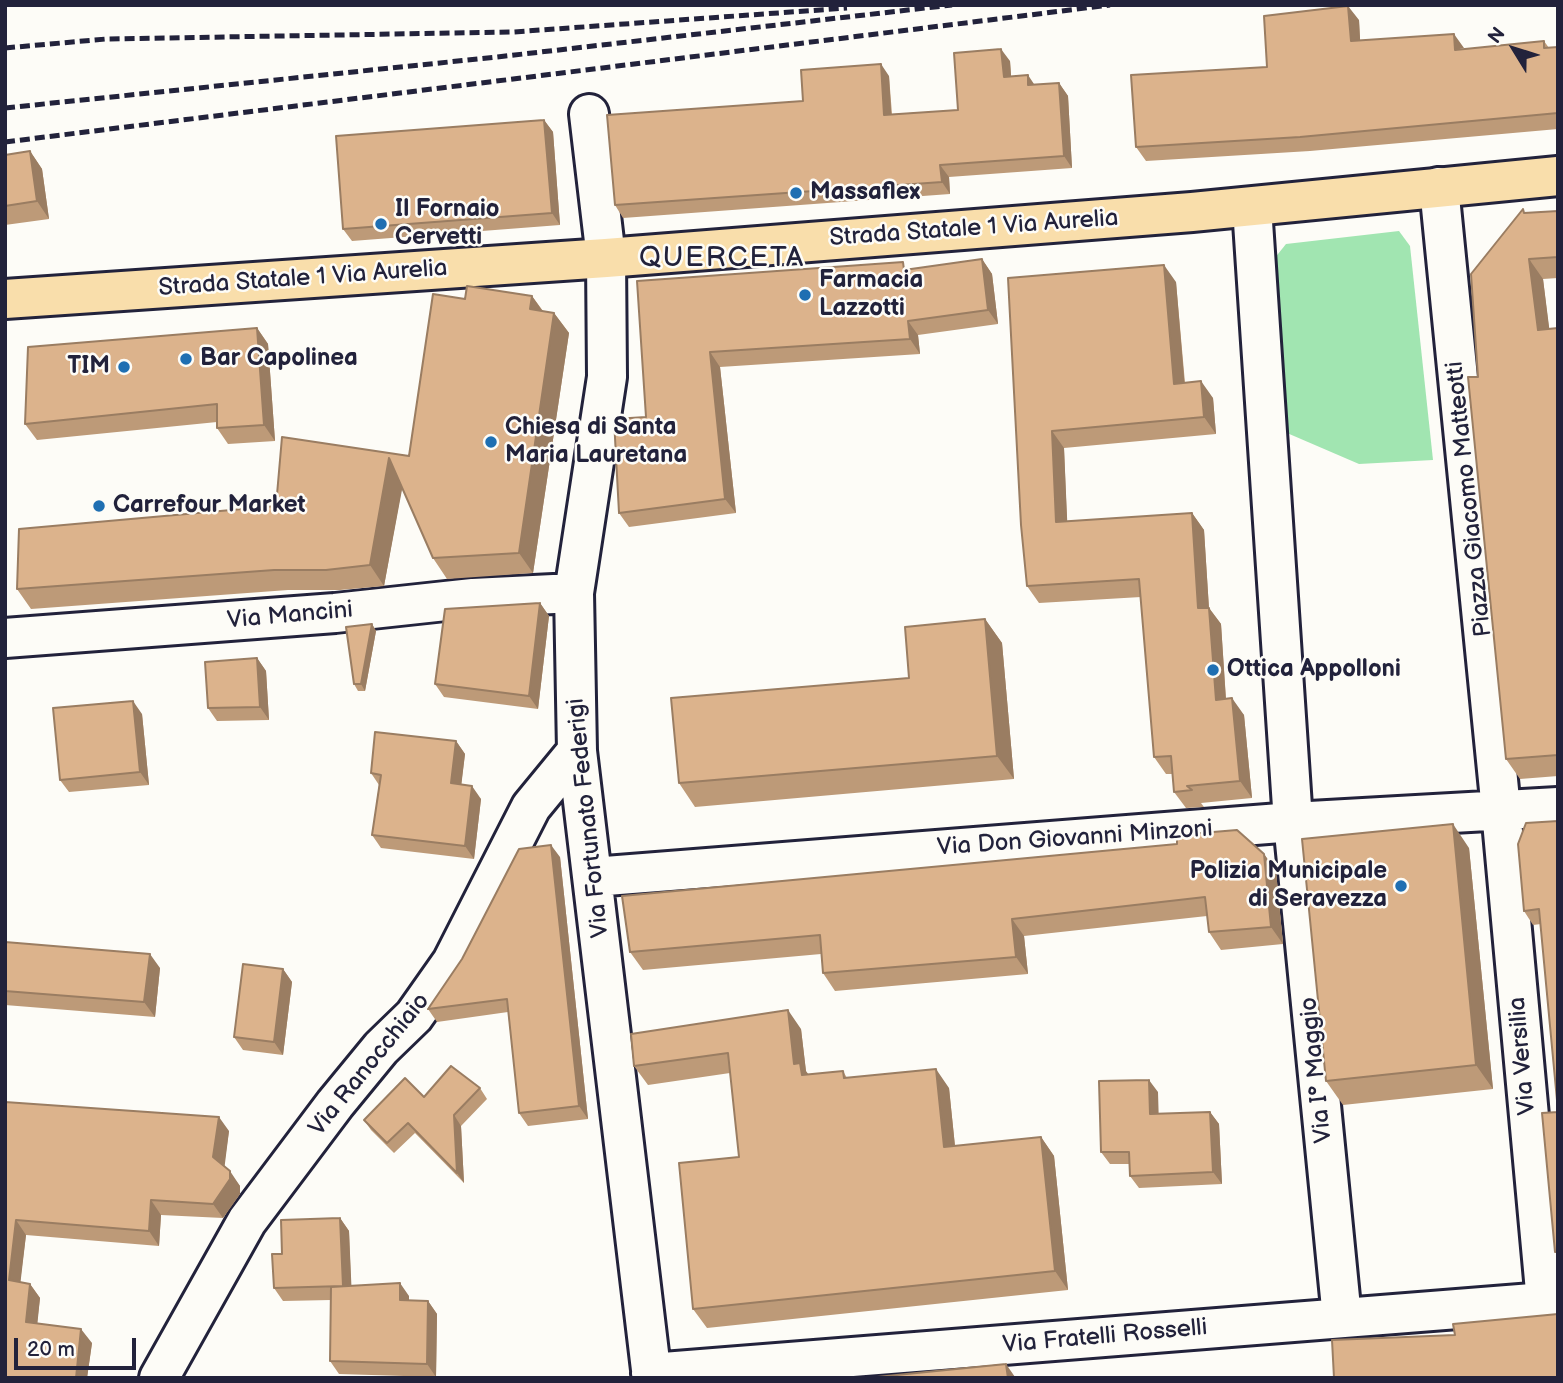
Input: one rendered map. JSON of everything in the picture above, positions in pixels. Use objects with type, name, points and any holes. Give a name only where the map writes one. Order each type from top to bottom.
[{"type":"main road","name":"Strada Statale 1 Via Aurelia","points":[[5,299],[606,258],[1252,207],[1558,176]]},
{"type":"street","name":"Via Fortunato Federigi","points":[[589,114],[606,258],[607,377],[575,593],[577,751],[652,1376]]},
{"type":"street","name":"Piazza Giacomo Matteotti","points":[[1438,187],[1501,810]]},
{"type":"street","points":[[1252,207],[1293,822]]},
{"type":"street","name":"Via Mancini","points":[[5,638],[335,613],[474,598],[575,593]]},
{"type":"street","name":"Via Ranocchiaio","points":[[159,1378],[247,1222],[335,1104],[381,1048],[414,1016],[452,962],[531,807],[577,751]]},
{"type":"street","name":"Via Don Giovanni Minzoni","points":[[593,877],[1293,822],[1558,807]]},
{"type":"street","name":"Via Versilia","points":[[1501,810],[1552,1301]]},
{"type":"street","name":"Via I° Maggio","points":[[1293,822],[1342,1318]]},
{"type":"street","name":"Via Fratelli Rosselli","points":[[652,1376],[1552,1301]]},
{"type":"green space","points":[[1399,231],[1410,246],[1433,460],[1359,464],[1287,433],[1274,259],[1286,244]]},
{"type":"building","points":[[1348,6],[1351,41],[1454,34],[1455,50],[1544,41],[1544,48],[1558,47],[1558,113],[1300,137],[1136,147],[1131,75],[1267,67],[1264,16]]},
{"type":"building","points":[[1001,49],[1004,77],[1028,75],[1028,85],[1059,83],[1064,156],[940,165],[942,182],[615,205],[607,115],[803,101],[801,70],[881,64],[884,115],[958,110],[954,53]]},
{"type":"building","points":[[544,120],[552,213],[343,229],[336,136]]},
{"type":"building","points":[[30,151],[37,201],[5,206],[5,155]]},
{"type":"building","points":[[1523,209],[1524,213],[1558,211],[1558,257],[1529,259],[1538,330],[1558,328],[1558,755],[1506,759],[1468,377],[1478,377],[1471,274]]},
{"type":"building","points":[[982,259],[988,310],[908,321],[910,339],[710,352],[725,499],[619,513],[614,419],[646,417],[637,281],[903,262],[904,270]]},
{"type":"building","points":[[1164,265],[1174,384],[1201,381],[1204,417],[1052,431],[1056,522],[1192,513],[1198,608],[1209,608],[1216,700],[1232,698],[1240,781],[1187,786],[1192,790],[1174,792],[1171,756],[1154,757],[1139,579],[1027,586],[1021,525],[1008,278]]},
{"type":"building","points":[[467,286],[532,296],[530,309],[554,313],[519,553],[433,558],[389,458],[370,565],[17,589],[19,529],[276,506],[282,437],[409,456],[433,294],[465,299]]},
{"type":"building","points":[[257,328],[264,425],[217,428],[217,404],[25,424],[28,347]]},
{"type":"building","points":[[540,603],[529,696],[435,684],[445,609]]},
{"type":"building","points":[[985,619],[997,756],[679,783],[671,698],[909,678],[905,627]]},
{"type":"building","points":[[372,624],[361,684],[354,684],[346,627]]},
{"type":"building","points":[[257,658],[260,707],[208,708],[205,662]]},
{"type":"building","points":[[133,701],[140,772],[60,780],[53,708]]},
{"type":"building","points":[[375,732],[456,741],[451,783],[472,786],[465,846],[372,835],[381,775],[371,773]]},
{"type":"building","points":[[1558,821],[1558,1111],[1539,909],[1524,911],[1518,844],[1526,823]]},
{"type":"building","points":[[1453,824],[1476,1065],[1326,1081],[1302,839]]},
{"type":"building","points":[[1237,830],[1264,854],[1271,927],[1209,932],[1205,897],[1012,919],[1016,957],[823,973],[820,935],[630,952],[622,896],[1177,844],[1177,835]]},
{"type":"building","points":[[551,845],[579,1106],[519,1113],[507,999],[428,1009],[462,959],[519,849]]},
{"type":"building","points":[[5,942],[150,954],[144,1002],[5,991]]},
{"type":"building","points":[[243,964],[283,969],[274,1042],[234,1037]]},
{"type":"building","points":[[788,1010],[794,1064],[800,1063],[802,1075],[843,1071],[844,1078],[936,1069],[944,1147],[1041,1137],[1055,1271],[693,1309],[679,1163],[739,1157],[728,1053],[634,1066],[631,1034]]},
{"type":"building","points":[[451,1066],[480,1088],[454,1115],[457,1173],[408,1123],[387,1143],[364,1120],[405,1078],[424,1097]]},
{"type":"building","points":[[1149,1080],[1150,1114],[1210,1112],[1213,1172],[1130,1176],[1129,1152],[1101,1152],[1099,1081]]},
{"type":"building","points":[[5,1102],[219,1117],[213,1157],[230,1171],[230,1179],[213,1204],[151,1200],[149,1231],[16,1220],[9,1280],[30,1284],[26,1322],[81,1329],[76,1378],[5,1378]]},
{"type":"building","points":[[1558,1112],[1558,1252],[1555,1252],[1542,1113]]},
{"type":"building","points":[[340,1218],[343,1286],[274,1288],[272,1254],[282,1254],[281,1220]]},
{"type":"building","points":[[400,1283],[400,1300],[428,1301],[427,1364],[330,1361],[331,1287]]},
{"type":"building","points":[[1558,1314],[1558,1378],[1334,1378],[1332,1340],[1455,1335],[1453,1324]]},
{"type":"building","points":[[1006,1364],[1008,1378],[867,1378]]},
{"type":"railway","points":[[5,108],[497,57],[952,5]]},
{"type":"railway","points":[[5,142],[1110,5]]},
{"type":"railway","points":[[5,48],[106,39],[513,32],[847,8]]},
{"type":"place","name":"Massaflex","points":[[796,193]]},
{"type":"place","name":"Il Fornaio Cervetti","points":[[381,224]]},
{"type":"place","name":"Farmacia Lazzotti","points":[[805,295]]},
{"type":"place","name":"Bar Capolinea","points":[[186,359]]},
{"type":"place","name":"TIM","points":[[124,367]]},
{"type":"place","name":"Chiesa di Santa Maria Lauretana","points":[[491,442]]},
{"type":"place","name":"Carrefour Market","points":[[99,506]]},
{"type":"place","name":"Ottica Appolloni","points":[[1213,670]]},
{"type":"place","name":"Polizia Municipale di Seravezza","points":[[1401,886]]},
{"type":"district","name":"QUERCETA","points":[[722,259]]}]
